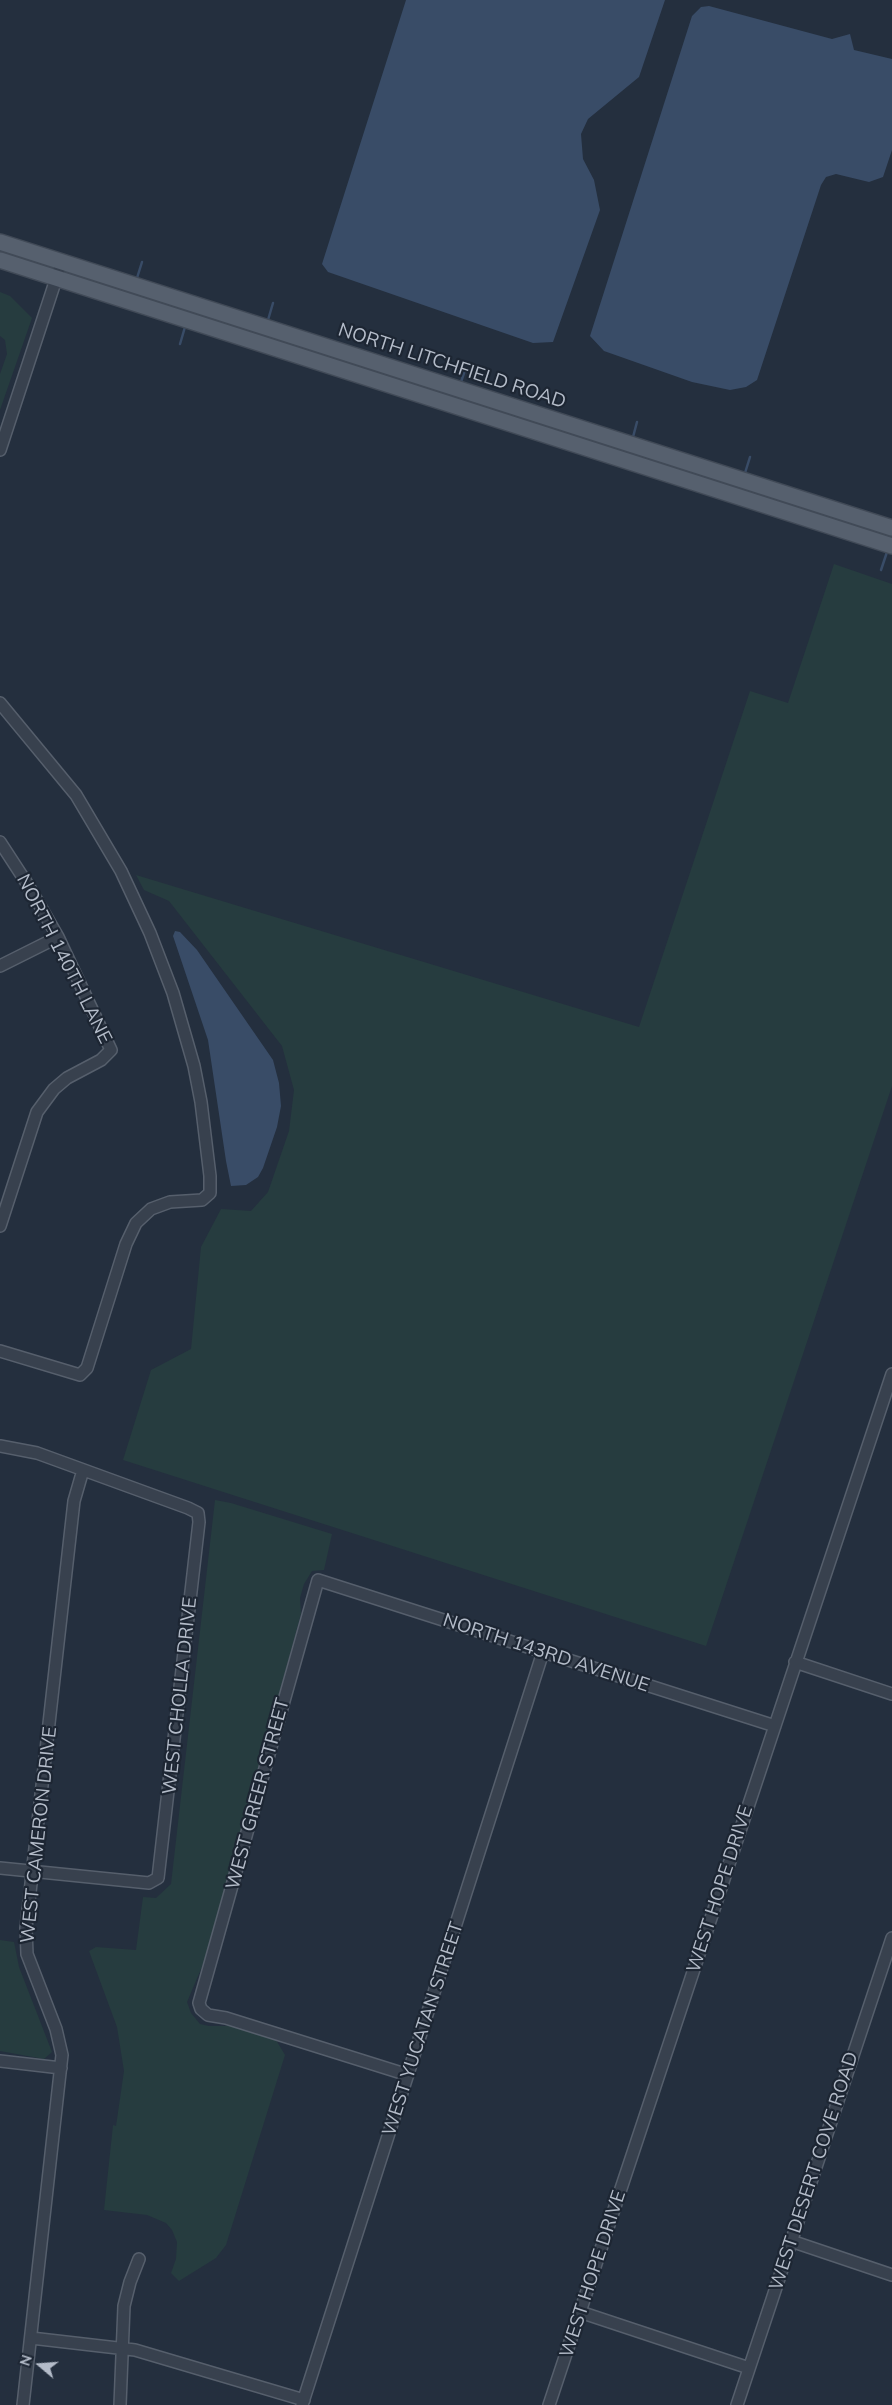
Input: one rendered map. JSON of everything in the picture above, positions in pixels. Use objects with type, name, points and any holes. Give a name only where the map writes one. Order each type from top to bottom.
[{"type":"main road","name":"NORTH LITCHFIELD ROAD","points":[[0,242],[892,528]]},
{"type":"main road","name":"NORTH LITCHFIELD ROAD","points":[[0,260],[892,546]]},
{"type":"main road","points":[[780,510],[785,494]]},
{"type":"street","points":[[0,450],[62,262]]},
{"type":"street","points":[[0,703],[76,795],[122,871],[150,932],[174,993],[194,1066],[210,1176],[210,1193],[202,1200],[170,1202],[151,1209],[136,1224],[126,1244],[87,1368],[80,1375],[0,1351]]},
{"type":"street","name":"NORTH 140TH LANE","points":[[0,842],[58,937],[111,1050],[101,1060],[67,1078],[54,1089],[37,1112],[0,1226]]},
{"type":"street","points":[[0,966],[58,937]]},
{"type":"street","name":"WEST HOPE DRIVE","points":[[549,2405],[892,1374]]},
{"type":"street","points":[[0,1446],[24,1449],[83,1470]]},
{"type":"street","name":"WEST CHOLLA DRIVE","points":[[33,1871],[149,1883],[158,1878],[198,1531],[198,1513],[83,1470]]},
{"type":"street","name":"WEST CAMERON DRIVE","points":[[23,2405],[62,2055],[56,2029],[27,1954],[26,1928],[74,1501],[83,1470]]},
{"type":"street","name":"NORTH 143RD AVENUE","points":[[318,1580],[775,1726]]},
{"type":"street","name":"WEST GREER STREET","points":[[318,1580],[207,1980],[200,1996],[201,2008],[208,2015],[226,2018],[408,2075]]},
{"type":"street","name":"WEST YUCATAN STREET","points":[[303,2403],[543,1652]]},
{"type":"street","points":[[795,1662],[892,1694]]},
{"type":"street","points":[[0,1868],[33,1871]]},
{"type":"street","name":"WEST DESERT COVE ROAD","points":[[737,2405],[892,1938]]},
{"type":"street","points":[[0,2061],[61,2068]]},
{"type":"street","points":[[791,2241],[892,2275]]},
{"type":"street","points":[[120,2405],[124,2306],[130,2282],[139,2259]]},
{"type":"street","points":[[580,2312],[749,2368]]},
{"type":"street","points":[[31,2338],[122,2348],[173,2360],[303,2403]]},
{"type":"green space","points":[[0,292],[10,296],[32,318],[0,410],[0,374],[7,354],[5,340],[0,336]]},
{"type":"green space","points":[[834,564],[892,584],[892,1086],[706,1646],[123,1460],[151,1370],[191,1349],[201,1247],[221,1209],[251,1211],[268,1192],[289,1131],[294,1090],[282,1046],[169,901],[144,890],[136,875],[639,1027],[750,691],[788,703]]},
{"type":"green space","points":[[215,1500],[231,1503],[332,1534],[324,1570],[312,1571],[304,1584],[300,1598],[301,1614],[209,1950],[187,2002],[191,2013],[200,2024],[234,2026],[276,2040],[285,2055],[226,2245],[216,2258],[179,2281],[171,2273],[176,2259],[177,2242],[172,2230],[166,2223],[147,2215],[104,2210],[113,2125],[116,2126],[124,2071],[117,2027],[89,1951],[96,1947],[136,1950],[143,1897],[156,1898],[171,1884]]},
{"type":"green space","points":[[0,1940],[14,1942],[19,1967],[52,2052],[44,2059],[0,2051]]},
{"type":"water","points":[[406,0],[665,0],[639,77],[588,119],[581,134],[583,159],[594,180],[600,210],[553,342],[533,343],[328,272],[322,264]]},
{"type":"water","points":[[709,6],[832,39],[850,34],[854,50],[892,59],[892,150],[883,177],[869,182],[836,174],[826,177],[821,185],[757,380],[746,387],[730,390],[692,382],[604,351],[590,336],[692,16],[701,7]]},
{"type":"water","points":[[175,931],[180,932],[197,950],[273,1060],[279,1083],[281,1106],[277,1127],[263,1168],[258,1177],[246,1185],[231,1186],[208,1040],[173,936]]},
{"type":"waterway","points":[[137,278],[142,262]]},
{"type":"waterway","points":[[268,320],[273,303]]},
{"type":"waterway","points":[[180,344],[185,327]]},
{"type":"waterway","points":[[461,382],[466,367]]},
{"type":"waterway","points":[[633,437],[637,422]]},
{"type":"waterway","points":[[745,473],[750,457]]},
{"type":"waterway","points":[[881,570],[887,552]]}]
